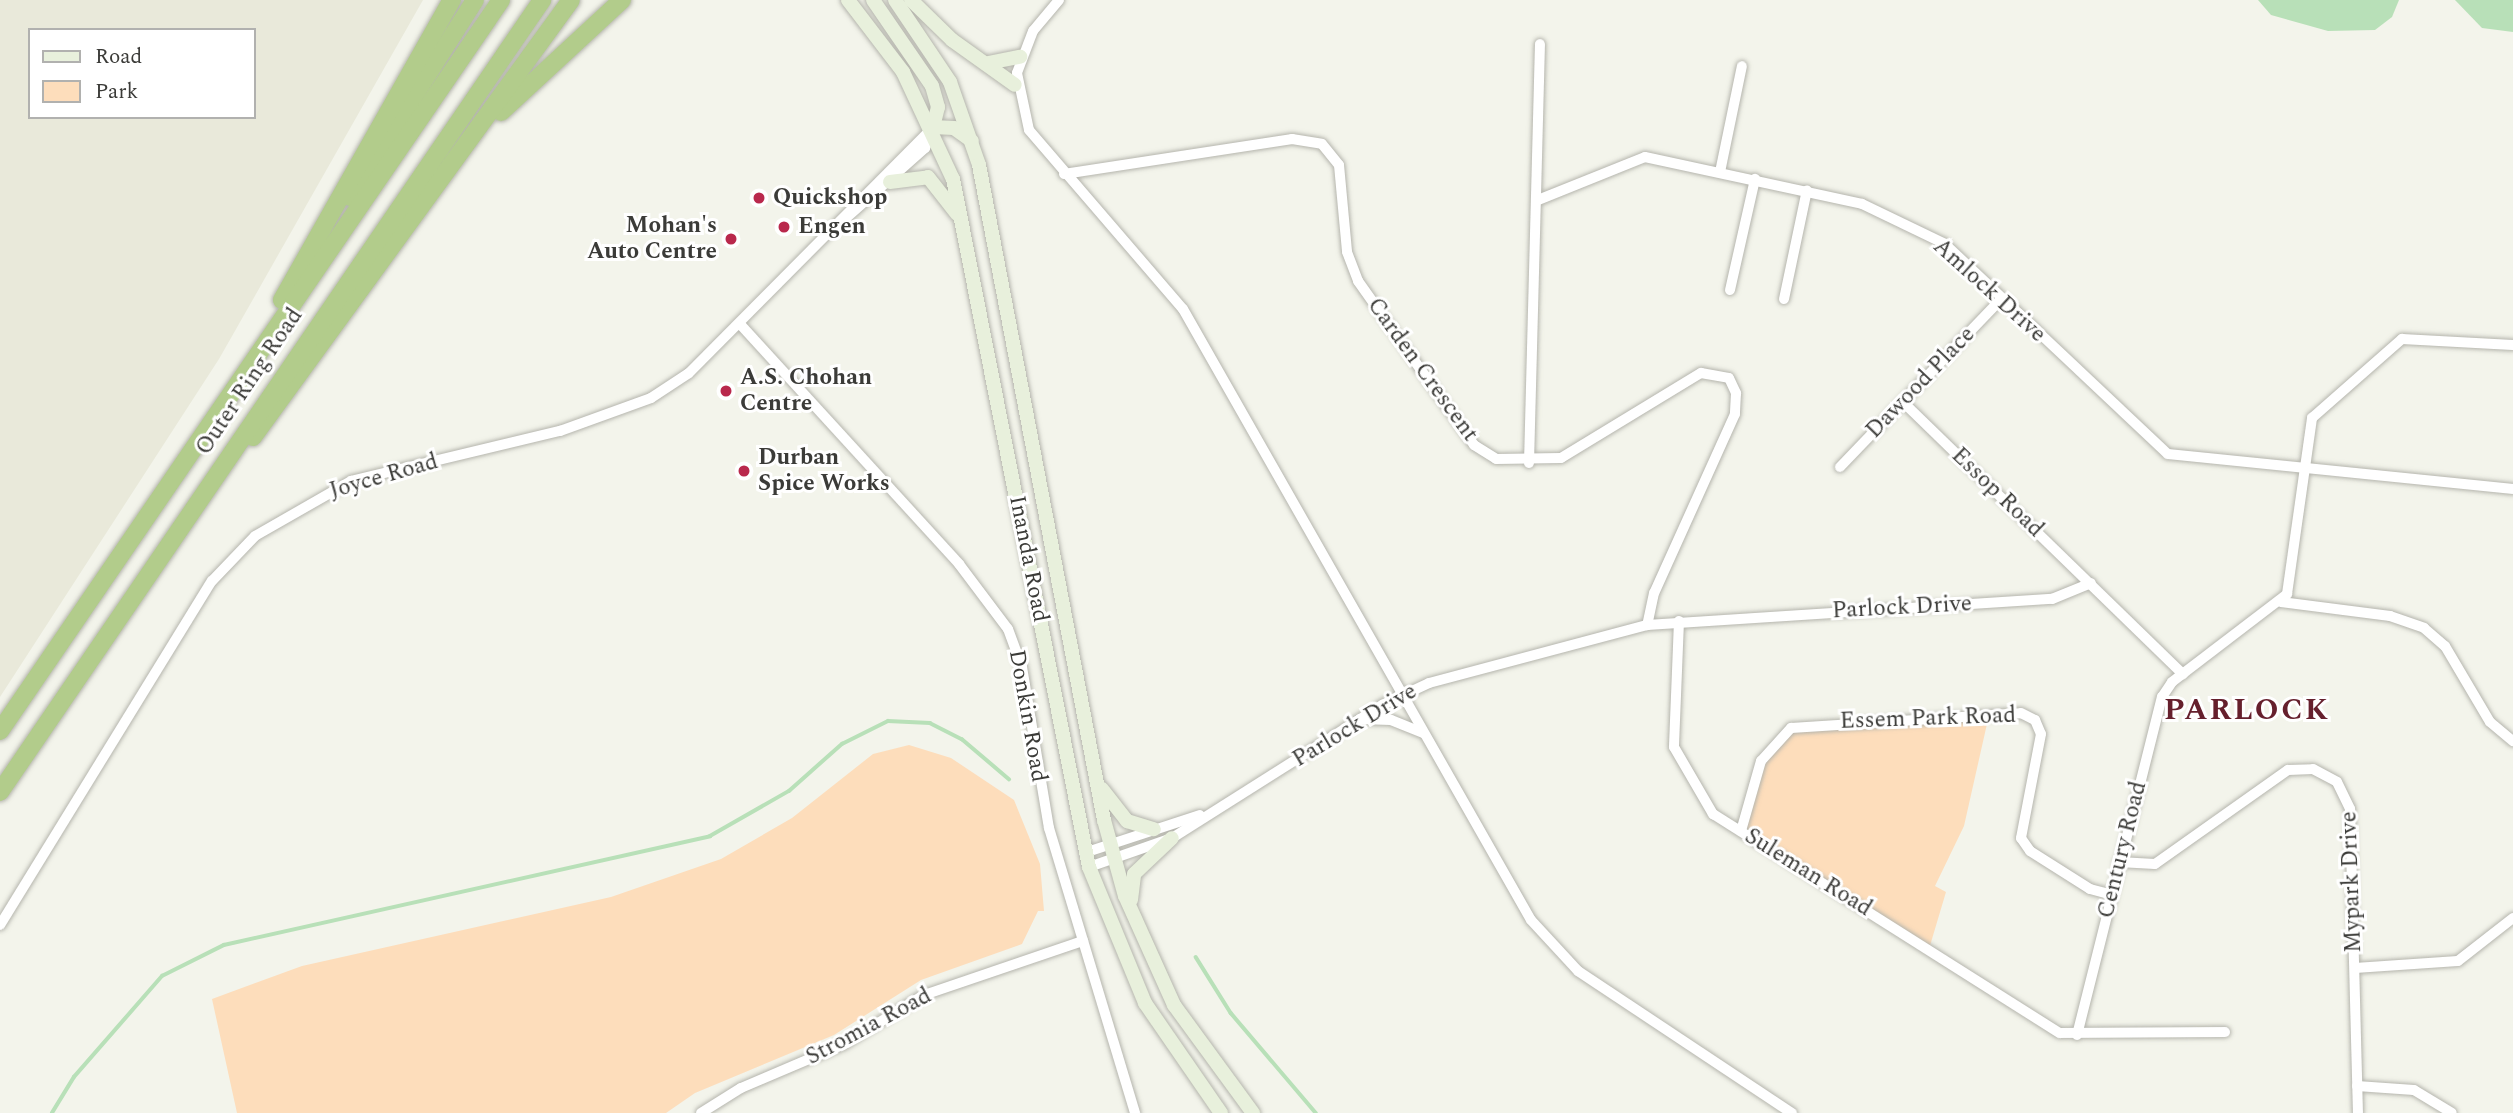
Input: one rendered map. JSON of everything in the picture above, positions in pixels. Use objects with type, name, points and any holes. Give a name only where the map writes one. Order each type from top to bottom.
[{"type":"highway","points":[[230,391],[452,0]]},
{"type":"highway","points":[[291,284],[475,0]]},
{"type":"highway","name":"Outer Ring Road","points":[[0,731],[230,391],[501,0]]},
{"type":"highway","name":"Outer Ring Road","points":[[0,792],[542,0]]},
{"type":"highway","points":[[194,511],[296,384],[571,0]]},
{"type":"highway","points":[[466,147],[622,0]]},
{"type":"main road","name":"Inanda Road","points":[[849,0],[903,72],[933,127],[964,224],[1087,860],[1145,1003],[1221,1113]]},
{"type":"main road","points":[[873,0],[932,86],[938,107],[933,127],[954,128],[972,142]]},
{"type":"main road","name":"Inanda Road","points":[[895,0],[950,82],[972,142],[1114,860],[1132,913],[1174,1005],[1253,1113]]},
{"type":"main road","points":[[911,0],[951,40],[988,63],[1015,85]]},
{"type":"main road","points":[[988,63],[1020,57]]},
{"type":"main road","points":[[890,182],[928,177],[964,224]]},
{"type":"main road","points":[[1096,779],[1118,813],[1154,829]]},
{"type":"main road","points":[[1132,913],[1134,874],[1172,838]]},
{"type":"street","points":[[1059,0],[1020,57],[1015,85],[1029,130],[1064,174],[1183,309],[1506,881],[1557,951],[1718,1069],[1792,1113]]},
{"type":"street","points":[[1529,463],[1540,44]]},
{"type":"street","points":[[1720,172],[1742,66]]},
{"type":"street","name":"Joyce Road","points":[[0,925],[212,581],[255,536],[351,481],[628,408],[689,373],[831,230],[890,182],[925,148],[933,127]]},
{"type":"street","name":"Joyce Road","points":[[831,230],[852,202],[933,127]]},
{"type":"street","name":"Carden Crescent","points":[[1064,174],[1292,139],[1322,144],[1339,165],[1347,252],[1358,281],[1474,445],[1496,459],[1529,463],[1575,452],[1701,373],[1720,373],[1733,384],[1735,414],[1654,593],[1647,625]]},
{"type":"street","name":"Amlock Drive","points":[[1538,200],[1645,158],[1807,190],[1880,210],[1945,244],[2168,454],[2304,470],[2513,489]]},
{"type":"street","points":[[1730,290],[1755,179]]},
{"type":"street","points":[[1784,299],[1807,190]]},
{"type":"street","name":"Dawood Place","points":[[1840,467],[2001,299]]},
{"type":"street","name":"Donkin Road","points":[[740,324],[958,564],[1008,629],[1022,667],[1035,773],[1136,1113]]},
{"type":"street","points":[[2091,583],[2183,674],[2281,602],[2289,586],[2304,470],[2318,410],[2402,339],[2513,345]]},
{"type":"street","name":"Essop Road","points":[[1904,403],[2091,583]]},
{"type":"street","name":"Parlock Drive","points":[[1087,860],[1114,860],[1172,838],[1209,812],[1401,694],[1647,625],[2052,599],[2091,583]]},
{"type":"street","points":[[2281,602],[2389,616],[2424,628],[2445,646],[2490,722],[2513,741]]},
{"type":"street","name":"Suleman Road","points":[[1679,621],[1674,747],[1702,803],[1741,831],[2046,1026],[2077,1035],[2225,1032]]},
{"type":"street","name":"Century Road","points":[[2077,1035],[2158,707],[2183,674]]},
{"type":"street","name":"Essem Park Road","points":[[1741,831],[1761,761],[1791,728],[2021,713],[2035,720],[2041,734],[2021,838],[2030,851],[2090,889],[2112,895]]},
{"type":"street","points":[[1360,719],[1391,720],[1424,733]]},
{"type":"street","name":"Mypark Drive","points":[[2119,862],[2155,864],[2278,774],[2298,768],[2320,771],[2341,787],[2349,804],[2358,1113]]},
{"type":"street","name":"Parlock Drive","points":[[1087,860],[1110,845],[1209,812]]},
{"type":"street","points":[[2355,968],[2458,961],[2513,918]]},
{"type":"street","name":"Stromia Road","points":[[701,1113],[741,1088],[844,1044],[924,995],[1083,941]]},
{"type":"street","points":[[2357,1086],[2414,1090],[2452,1113]]},
{"type":"shaded area","points":[[0,0],[423,0],[219,359],[0,697]]},
{"type":"shaded area","points":[[2258,0],[2399,0],[2392,17],[2375,30],[2328,31],[2271,15]]},
{"type":"shaded area","points":[[2455,0],[2513,0],[2513,32],[2482,28]]},
{"type":"green space","points":[[1989,715],[1964,826],[1935,886],[1946,892],[1929,949],[1742,831],[1768,757],[1794,730]]},
{"type":"green space","points":[[909,745],[951,758],[1014,800],[1040,864],[1044,911],[1038,911],[1022,944],[921,980],[834,1035],[695,1093],[666,1113],[237,1113],[212,999],[302,966],[611,897],[721,859],[792,818],[873,754]]},
{"type":"waterway","points":[[52,1113],[74,1077],[162,976],[224,945],[710,836],[789,791],[842,744],[888,721],[930,723],[962,739],[1009,779]]},
{"type":"waterway","points":[[1196,957],[1231,1013],[1316,1113]]},
{"type":"place","name":"Quickshop","points":[[759,198]]},
{"type":"place","name":"Engen","points":[[784,227]]},
{"type":"place","name":"Mohan's Auto Centre","points":[[731,239]]},
{"type":"place","name":"A.S. Chohan Centre","points":[[726,391]]},
{"type":"place","name":"Durban Spice Works","points":[[744,471]]},
{"type":"district","name":"PARLOCK","points":[[2247,710]]}]
